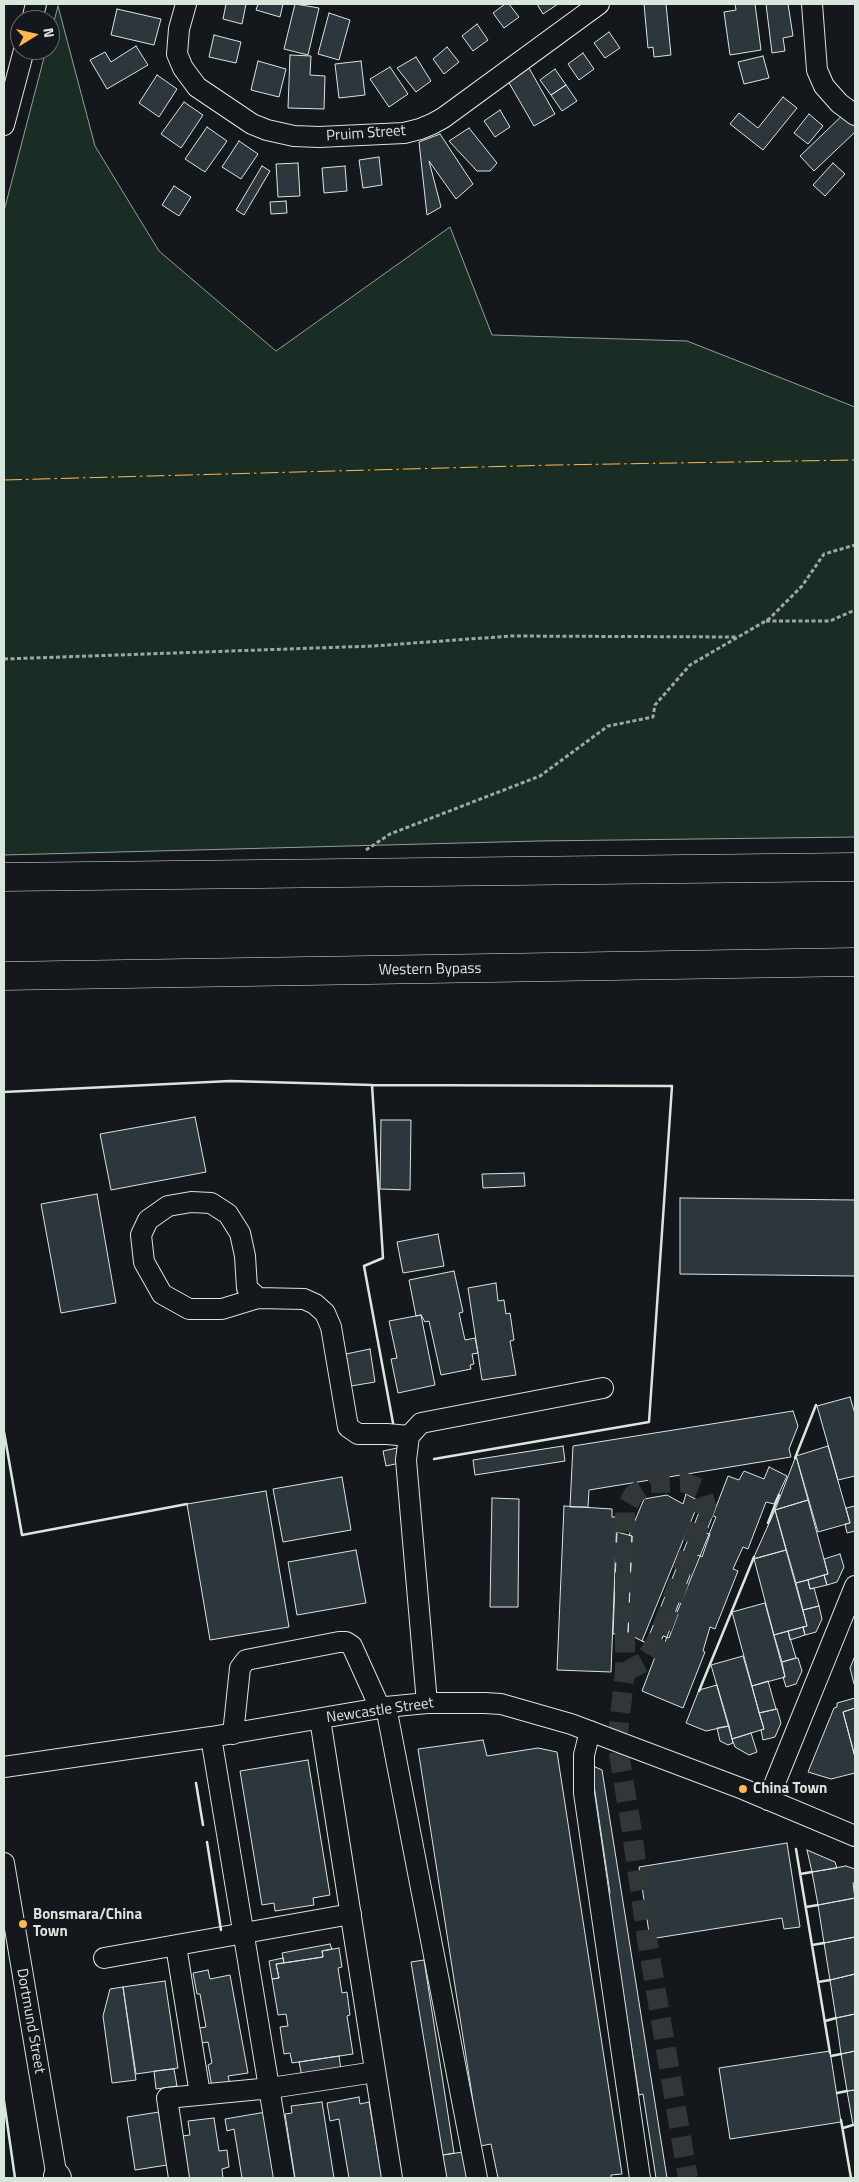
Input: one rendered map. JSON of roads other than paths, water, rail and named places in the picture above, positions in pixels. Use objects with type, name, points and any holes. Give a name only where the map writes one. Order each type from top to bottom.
[{"type":"highway","points":[[4,877],[855,867]]},
{"type":"highway","name":"Western Bypass","points":[[4,976],[855,962]]},
{"type":"street","name":"Pruim Street","points":[[186,4],[179,29],[177,54],[183,68],[197,87],[252,124],[267,130],[294,136],[319,137],[404,132],[420,129],[432,124],[443,118],[599,4]]},
{"type":"street","points":[[812,4],[816,70],[824,86],[855,115]]},
{"type":"street","points":[[4,125],[21,60]]},
{"type":"street","points":[[258,1298],[247,1288],[245,1256],[240,1233],[228,1214],[211,1203],[191,1202],[168,1206],[148,1220],[141,1235],[144,1262],[162,1294],[189,1309],[222,1309],[258,1298],[304,1299],[315,1304],[325,1313],[331,1327],[348,1426],[358,1434],[409,1436]]},
{"type":"street","points":[[427,1702],[406,1460],[409,1436],[421,1423],[603,1388]]},
{"type":"street","points":[[768,1800],[855,1586]]},
{"type":"street","points":[[233,1734],[240,1668],[246,1660],[339,1642],[346,1642],[352,1646],[383,1708],[477,2178]]},
{"type":"street","name":"Newcastle Street","points":[[4,1767],[233,1734],[427,1702],[501,1704],[590,1731],[743,1789],[855,1836]]},
{"type":"street","points":[[320,1719],[392,2178]]},
{"type":"street","points":[[590,1731],[584,1755],[584,1792],[640,2178]]},
{"type":"street","points":[[211,1737],[271,2088],[284,2178]]},
{"type":"street","name":"Dortmund Street","points":[[4,1863],[57,2178]]},
{"type":"street","points":[[104,1958],[351,1914]]},
{"type":"street","points":[[176,1946],[200,2094]]},
{"type":"street","points":[[180,2178],[166,2098],[271,2088],[375,2072]]},
{"type":"tunnel","points":[[625,1672],[644,1662],[659,1637],[706,1505],[701,1489],[683,1482],[651,1483],[634,1494],[625,1510],[625,1672],[617,1742],[647,1939],[688,2178]]},
{"type":"place","name":"China Town","points":[[743,1789]]},
{"type":"place","name":"Bonsmara/China Town","points":[[23,1924]]}]
